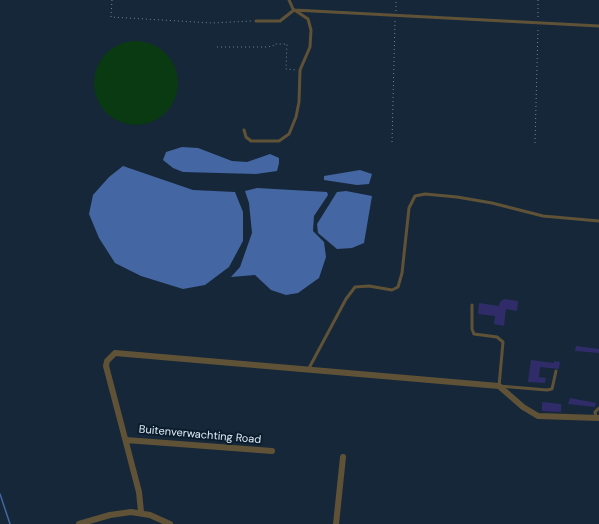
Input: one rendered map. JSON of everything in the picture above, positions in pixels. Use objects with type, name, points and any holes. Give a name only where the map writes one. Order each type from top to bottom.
[{"type":"street","name":"Buitenverwachting Road","points":[[141,512],[126,440],[107,370],[109,358],[115,353],[308,370]]},
{"type":"street","points":[[308,370],[499,386],[523,407],[538,416],[597,418]]},
{"type":"street","name":"Buitenverwachting Road","points":[[126,440],[272,451]]},
{"type":"street","points":[[336,524],[343,457]]},
{"type":"street","points":[[79,524],[119,513],[141,512],[170,524]]},
{"type":"lane","points":[[244,130],[246,137],[251,141],[279,141],[287,136],[292,129],[299,107],[300,70],[310,47],[311,30],[308,19],[294,10],[289,0]]},
{"type":"lane","points":[[256,21],[280,21],[294,10],[599,26]]},
{"type":"lane","points":[[308,370],[346,299],[355,287],[369,286],[392,290],[398,287],[402,273],[408,208],[415,196],[425,194],[457,197],[543,216],[599,221]]},
{"type":"lane","points":[[472,305],[472,329],[474,334],[497,337],[503,342],[499,386],[547,390],[552,389],[556,371]]},
{"type":"lane","points":[[597,418],[595,412],[599,408]]},
{"type":"path","points":[[112,0],[111,17],[212,23],[256,21]]},
{"type":"path","points":[[392,142],[396,0]]},
{"type":"path","points":[[536,143],[538,0]]},
{"type":"path","points":[[217,47],[266,47],[273,46],[274,44],[287,44],[286,69],[300,70]]},
{"type":"green space","points":[[136,41],[152,44],[166,53],[175,67],[178,83],[175,99],[166,113],[152,122],[136,125],[120,122],[106,113],[97,99],[94,83],[97,67],[106,53],[120,44]]},
{"type":"water","points":[[182,147],[198,148],[232,161],[247,162],[270,154],[279,158],[279,163],[277,171],[256,174],[183,172],[173,168],[163,160],[166,152]]},
{"type":"water","points":[[123,166],[193,190],[235,192],[243,212],[243,241],[229,267],[205,285],[183,289],[141,276],[115,263],[99,238],[89,214],[93,195],[109,177]]},
{"type":"water","points":[[360,170],[372,174],[369,184],[357,185],[324,180],[324,176]]},
{"type":"water","points":[[257,188],[327,192],[328,195],[314,216],[313,231],[324,242],[326,257],[319,278],[298,293],[286,295],[271,290],[255,275],[231,277],[240,267],[252,233],[249,203],[245,191]]},
{"type":"water","points":[[346,191],[372,196],[364,243],[352,248],[337,249],[318,233],[317,224],[337,192]]},
{"type":"building","points":[[504,299],[518,301],[517,311],[506,309],[504,326],[494,324],[495,316],[478,314],[479,303],[499,306],[500,302]]},
{"type":"building","points":[[576,346],[599,349],[599,353],[575,351]]},
{"type":"building","points":[[531,360],[554,363],[554,361],[560,362],[559,369],[540,367],[539,377],[546,378],[545,383],[528,382]]},
{"type":"building","points":[[570,398],[596,403],[595,407],[568,404]]},
{"type":"building","points":[[542,402],[561,404],[561,412],[542,411]]},
{"type":"waterway","points":[[0,494],[10,524]]}]
